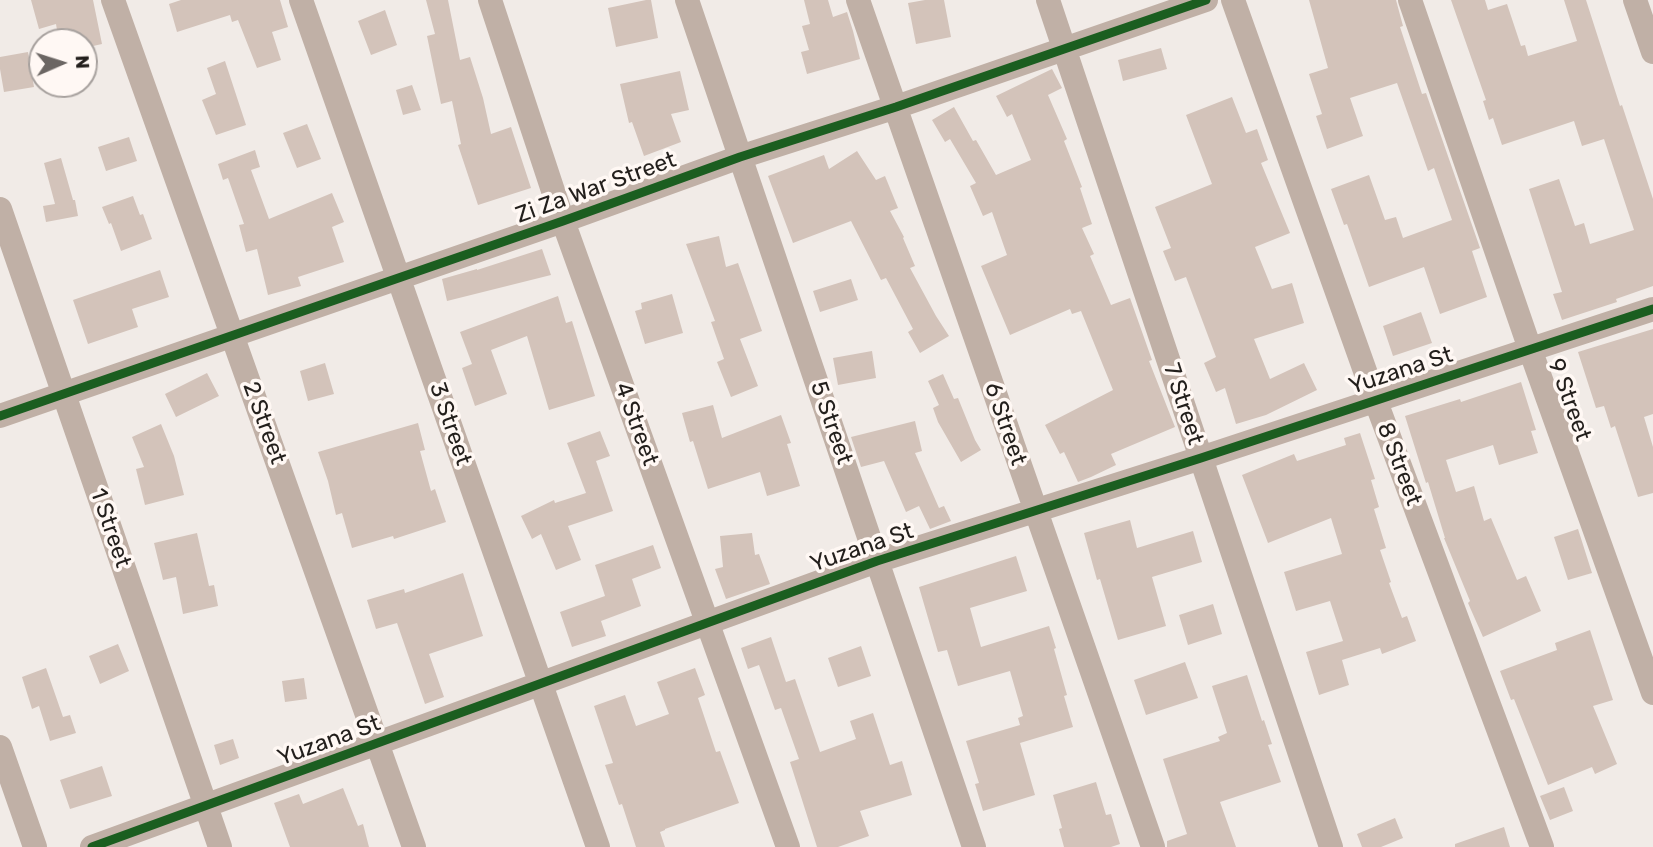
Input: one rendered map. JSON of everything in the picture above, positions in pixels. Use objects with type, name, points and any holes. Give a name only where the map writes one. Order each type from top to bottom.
[{"type":"street","name":"2 Street","points":[[113,0],[414,847]]},
{"type":"street","name":"3 Street","points":[[301,0],[598,847]]},
{"type":"street","name":"4 Street","points":[[490,0],[563,222],[788,847]]},
{"type":"street","name":"5 Street","points":[[687,0],[974,847]]},
{"type":"street","name":"6 Street","points":[[858,0],[1153,847]]},
{"type":"street","name":"7 Street","points":[[1048,0],[1331,847]]},
{"type":"street","name":"Zi Za War Street","points":[[0,415],[563,222],[740,157],[895,107],[1206,0]]},
{"type":"street","name":"8 Street","points":[[1233,0],[1374,399],[1542,847]]},
{"type":"street","name":"9 Street","points":[[1409,0],[1653,693]]},
{"type":"street","points":[[1635,0],[1653,52]]},
{"type":"street","name":"1 Street","points":[[0,209],[220,847]]},
{"type":"street","name":"Yuzana St","points":[[92,847],[877,561],[1201,458],[1653,309]]},
{"type":"street","points":[[0,747],[35,847]]},
{"type":"building","points":[[31,0],[93,0],[102,44],[98,45],[98,28],[57,28],[56,24],[39,28]]},
{"type":"building","points":[[181,0],[280,0],[288,27],[272,32],[281,60],[257,68],[238,20],[232,22],[230,15],[177,32],[169,4]]},
{"type":"building","points":[[426,0],[448,0],[460,60],[470,57],[491,134],[511,127],[531,188],[478,205],[458,145],[461,144],[452,101],[441,104],[427,36],[435,34]]},
{"type":"building","points":[[651,0],[658,38],[616,47],[608,8]]},
{"type":"building","points":[[804,0],[828,0],[833,17],[847,12],[860,59],[807,74],[801,52],[809,50],[802,26],[810,24]]},
{"type":"building","points":[[944,0],[951,37],[916,44],[908,3]]},
{"type":"building","points":[[1309,0],[1396,0],[1403,26],[1400,27],[1422,94],[1426,93],[1480,248],[1472,251],[1487,297],[1440,314],[1424,267],[1369,287],[1347,224],[1344,225],[1331,189],[1369,175],[1385,220],[1396,217],[1403,238],[1452,220],[1434,168],[1428,171],[1397,83],[1350,98],[1363,136],[1327,149],[1316,116],[1322,114],[1309,74],[1328,68]]},
{"type":"building","points":[[1451,0],[1485,0],[1488,10],[1507,4],[1521,46],[1525,45],[1528,56],[1577,41],[1564,0],[1586,0],[1653,199],[1653,286],[1616,299],[1617,302],[1562,320],[1553,294],[1562,292],[1529,189],[1559,179],[1575,226],[1584,223],[1590,244],[1634,230],[1604,139],[1582,146],[1574,121],[1502,145],[1493,118],[1489,120],[1483,101],[1486,100]]},
{"type":"building","points":[[385,10],[397,45],[371,55],[358,21]]},
{"type":"building","points":[[1161,48],[1167,69],[1123,81],[1118,60]]},
{"type":"building","points":[[28,52],[28,88],[4,92],[0,57]]},
{"type":"building","points":[[225,61],[246,125],[216,135],[202,100],[216,94],[207,68]]},
{"type":"building","points":[[1052,69],[1062,88],[1048,95],[1067,139],[1064,141],[1082,187],[1080,188],[1092,224],[1082,228],[1094,254],[1090,256],[1111,305],[1130,298],[1152,360],[1149,361],[1175,427],[1111,454],[1116,465],[1078,482],[1064,452],[1060,454],[1045,425],[1113,390],[1081,311],[1072,314],[1070,309],[1010,335],[981,266],[1007,255],[992,212],[983,216],[970,186],[976,183],[950,139],[945,142],[932,120],[954,107],[996,175],[1031,160],[1012,114],[1007,117],[996,96]]},
{"type":"building","points":[[680,71],[689,110],[671,114],[681,142],[644,156],[632,122],[629,123],[620,84]]},
{"type":"building","points":[[412,85],[421,110],[403,115],[396,90]]},
{"type":"building","points":[[1232,97],[1246,133],[1257,129],[1268,160],[1261,163],[1290,233],[1255,247],[1272,289],[1292,283],[1304,323],[1254,339],[1270,379],[1304,363],[1317,390],[1266,415],[1236,424],[1225,388],[1216,392],[1204,363],[1216,357],[1186,277],[1175,281],[1163,251],[1171,248],[1155,207],[1212,184],[1186,115]]},
{"type":"building","points":[[307,124],[321,159],[297,168],[283,133]]},
{"type":"building","points":[[129,137],[137,161],[106,171],[98,147]]},
{"type":"building","points":[[255,150],[260,167],[251,170],[269,219],[332,193],[344,222],[332,227],[344,262],[298,277],[301,286],[268,295],[257,249],[246,252],[239,225],[244,224],[228,178],[223,180],[218,164]]},
{"type":"building","points":[[857,151],[876,180],[885,176],[898,208],[890,211],[915,266],[910,268],[949,336],[920,353],[908,332],[913,329],[886,278],[881,280],[851,221],[793,243],[768,176],[824,155],[829,169]]},
{"type":"building","points":[[61,158],[78,216],[46,222],[43,206],[55,204],[44,163]]},
{"type":"building","points":[[133,196],[152,239],[121,251],[102,207]]},
{"type":"building","points":[[719,236],[726,267],[738,263],[762,331],[740,339],[758,386],[731,397],[717,362],[724,359],[711,322],[715,321],[686,244]]},
{"type":"building","points":[[542,249],[551,275],[447,301],[442,279]]},
{"type":"building","points":[[160,270],[169,297],[132,309],[138,327],[88,344],[73,300]]},
{"type":"building","points":[[851,279],[858,300],[820,312],[813,291]]},
{"type":"building","points":[[672,294],[683,333],[645,344],[635,311],[642,309],[641,303]]},
{"type":"building","points":[[558,296],[566,323],[572,321],[595,396],[549,410],[527,336],[491,350],[507,394],[475,406],[462,368],[472,364],[460,332]]},
{"type":"building","points":[[1421,312],[1432,343],[1393,356],[1383,326]]},
{"type":"building","points":[[1653,329],[1653,414],[1644,417],[1653,447],[1653,493],[1638,497],[1615,426],[1611,428],[1604,406],[1596,408],[1578,352]]},
{"type":"building","points":[[872,351],[876,378],[838,385],[833,358]]},
{"type":"building","points":[[325,363],[334,394],[308,401],[300,371]]},
{"type":"building","points":[[207,373],[219,396],[176,417],[165,394]]},
{"type":"building","points":[[943,374],[954,399],[958,398],[981,450],[961,462],[933,408],[939,405],[928,381]]},
{"type":"building","points":[[1521,382],[1536,430],[1531,431],[1538,453],[1499,465],[1493,445],[1446,460],[1456,492],[1474,486],[1484,521],[1491,518],[1517,580],[1526,576],[1541,611],[1483,637],[1444,538],[1405,416],[1460,399],[1461,402]]},
{"type":"building","points":[[713,405],[722,438],[781,415],[791,443],[787,444],[800,486],[767,496],[760,472],[708,489],[682,413]]},
{"type":"building","points":[[915,421],[922,451],[915,453],[939,508],[944,506],[951,521],[930,529],[919,506],[906,512],[884,461],[861,467],[851,437]]},
{"type":"building","points":[[418,423],[425,450],[420,451],[431,491],[435,489],[446,522],[394,539],[393,536],[352,548],[342,513],[336,515],[318,452]]},
{"type":"building","points":[[161,424],[174,456],[184,495],[145,505],[136,469],[144,467],[132,437]]},
{"type":"building","points":[[600,431],[610,456],[596,461],[613,511],[568,526],[581,560],[556,570],[541,534],[532,539],[521,516],[554,500],[555,503],[586,493],[567,443]]},
{"type":"building","points":[[1360,433],[1375,479],[1371,480],[1379,507],[1374,509],[1386,548],[1380,550],[1402,618],[1407,616],[1416,641],[1382,654],[1380,648],[1342,660],[1349,685],[1319,695],[1306,652],[1343,641],[1330,601],[1296,611],[1284,572],[1342,554],[1331,518],[1268,543],[1242,475],[1294,454],[1297,461],[1346,445],[1344,438]]},
{"type":"building","points":[[1130,520],[1137,548],[1193,531],[1202,562],[1152,577],[1166,626],[1118,640],[1084,533]]},
{"type":"building","points":[[1578,529],[1592,573],[1568,580],[1554,537]]},
{"type":"building","points":[[197,533],[209,586],[214,585],[218,606],[183,614],[176,577],[163,580],[154,543]]},
{"type":"building","points":[[752,533],[755,555],[759,554],[770,584],[726,599],[715,569],[723,567],[720,536]]},
{"type":"building","points":[[653,545],[661,568],[632,579],[641,606],[601,621],[606,636],[572,647],[560,612],[605,596],[595,565]]},
{"type":"building","points":[[1016,556],[1027,591],[970,608],[981,647],[1049,626],[1073,727],[1020,743],[1035,795],[983,811],[975,784],[979,783],[966,741],[1020,725],[1018,718],[1023,716],[1010,671],[958,686],[947,650],[938,652],[919,587]]},
{"type":"building","points":[[463,573],[483,636],[429,654],[444,697],[425,704],[397,623],[376,629],[367,600],[404,589],[405,593]]},
{"type":"building","points":[[1213,604],[1222,634],[1188,645],[1179,615]]},
{"type":"building","points":[[1590,630],[1613,700],[1593,706],[1617,764],[1595,774],[1592,767],[1548,785],[1500,671],[1557,650],[1555,643]]},
{"type":"building","points":[[771,637],[786,682],[795,679],[820,752],[856,739],[850,721],[873,713],[890,765],[902,761],[912,795],[860,811],[869,836],[838,847],[817,847],[790,762],[799,759],[781,708],[775,710],[759,665],[748,669],[741,648]]},
{"type":"building","points":[[118,644],[129,671],[100,684],[89,656]]},
{"type":"building","points":[[861,646],[871,676],[838,687],[828,658]]},
{"type":"building","points":[[1185,662],[1198,698],[1146,715],[1134,680]]},
{"type":"building","points":[[46,668],[63,717],[70,715],[76,733],[50,741],[39,706],[32,709],[22,677]]},
{"type":"building","points":[[695,668],[705,695],[698,698],[716,752],[720,751],[739,803],[665,829],[660,832],[665,847],[636,847],[622,804],[619,805],[605,765],[613,763],[594,706],[625,695],[636,726],[669,714],[657,682]]},
{"type":"building","points":[[1247,675],[1272,744],[1268,745],[1281,782],[1220,802],[1236,847],[1167,847],[1167,841],[1187,834],[1163,759],[1220,741],[1218,737],[1227,733],[1212,686]]},
{"type":"building","points":[[304,678],[307,699],[285,702],[282,681]]},
{"type":"building","points":[[233,739],[239,758],[220,765],[214,745]]},
{"type":"building","points":[[102,766],[112,796],[70,809],[60,780]]},
{"type":"building","points":[[1096,782],[1106,815],[1111,814],[1120,844],[1111,847],[1064,847],[1053,795]]},
{"type":"building","points":[[1564,787],[1573,811],[1550,820],[1540,796]]},
{"type":"building","points":[[343,788],[358,826],[363,824],[369,847],[290,847],[274,803],[299,794],[303,804]]},
{"type":"building","points":[[1395,818],[1403,838],[1381,847],[1362,847],[1357,834]]},
{"type":"building","points":[[1504,827],[1510,847],[1455,847],[1455,844]]},
{"type":"cycle path","points":[[0,416],[740,157],[896,107],[1206,0]]},
{"type":"cycle path","points":[[92,847],[877,561],[1201,458],[1653,309]]}]
